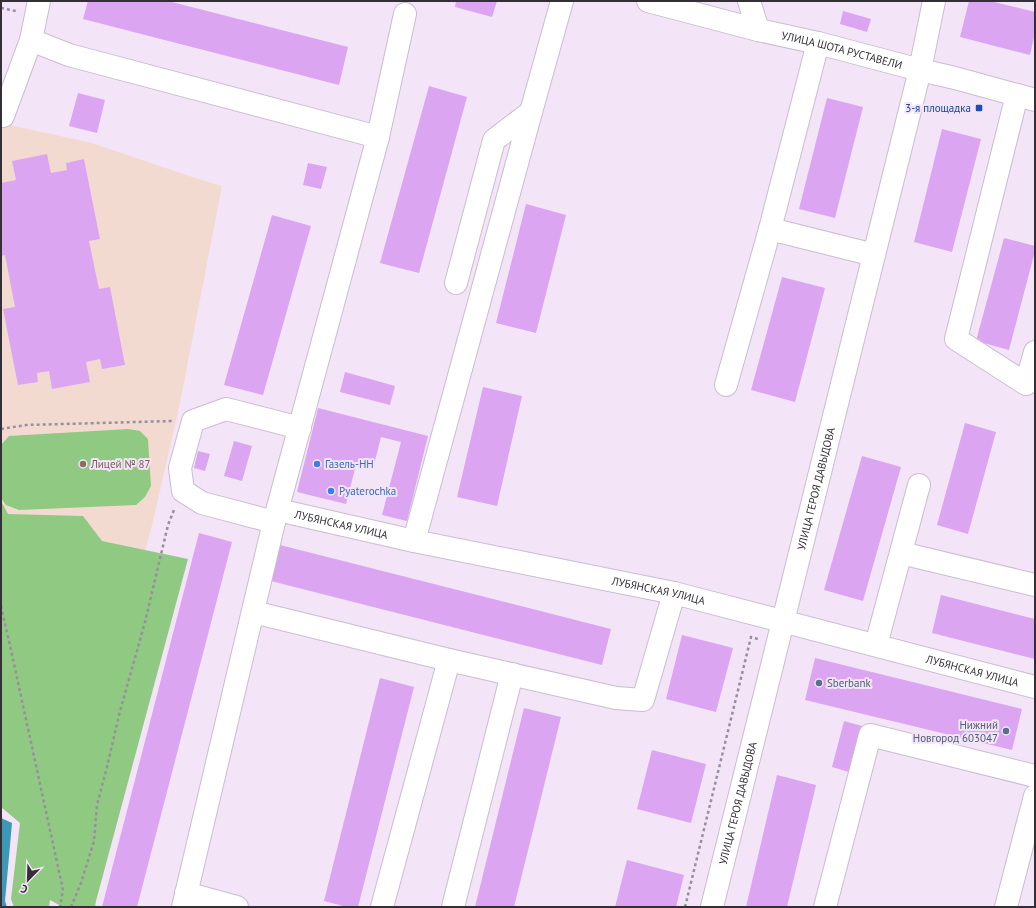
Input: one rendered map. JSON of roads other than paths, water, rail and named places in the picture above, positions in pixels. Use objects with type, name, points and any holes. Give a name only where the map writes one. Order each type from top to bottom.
[{"type":"street","points":[[2,117],[31,40],[39,1]]},
{"type":"street","points":[[414,541],[562,1]]},
{"type":"street","name":"УЛИЦА ШОТА РУСТАВЕЛИ","points":[[648,1],[758,30],[955,78],[1026,98]]},
{"type":"street","points":[[749,1],[758,30]]},
{"type":"street","name":"УЛИЦА ГЕРОЯ ДАВЫДОВА","points":[[712,907],[920,70],[934,1]]},
{"type":"street","points":[[237,907],[184,900],[276,516],[378,137],[405,14]]},
{"type":"street","points":[[31,40],[69,55],[378,137]]},
{"type":"street","points":[[726,385],[770,229],[818,44]]},
{"type":"street","points":[[1026,98],[956,339],[1031,387],[1035,352]]},
{"type":"street","points":[[456,283],[494,140],[531,112]]},
{"type":"street","points":[[770,229],[874,255]]},
{"type":"street","name":"ЛУБЯНСКАЯ УЛИЦА","points":[[300,428],[226,409],[193,421],[180,468],[183,491],[202,503],[414,541],[674,593],[1035,687]]},
{"type":"street","points":[[876,645],[919,485]]},
{"type":"street","points":[[901,553],[1035,585]]},
{"type":"street","points":[[253,612],[449,660],[616,698],[643,700],[674,593]]},
{"type":"street","points":[[382,907],[449,660]]},
{"type":"street","points":[[453,907],[512,674]]},
{"type":"street","points":[[826,907],[870,735],[1035,776]]},
{"type":"street","points":[[1006,907],[1035,796]]},
{"type":"water","points":[[1,818],[12,823],[5,901],[7,907],[1,907]]},
{"type":"place","name":"3-я площадка","points":[[979,108]]},
{"type":"place","name":"Лицей № 87","points":[[83,464]]},
{"type":"place","name":"Газель-НН","points":[[317,464]]},
{"type":"place","name":"Pyaterochka","points":[[331,491]]},
{"type":"place","name":"Sberbank","points":[[819,683]]},
{"type":"place","name":"Нижний Новгород 603047","points":[[1006,731]]}]
